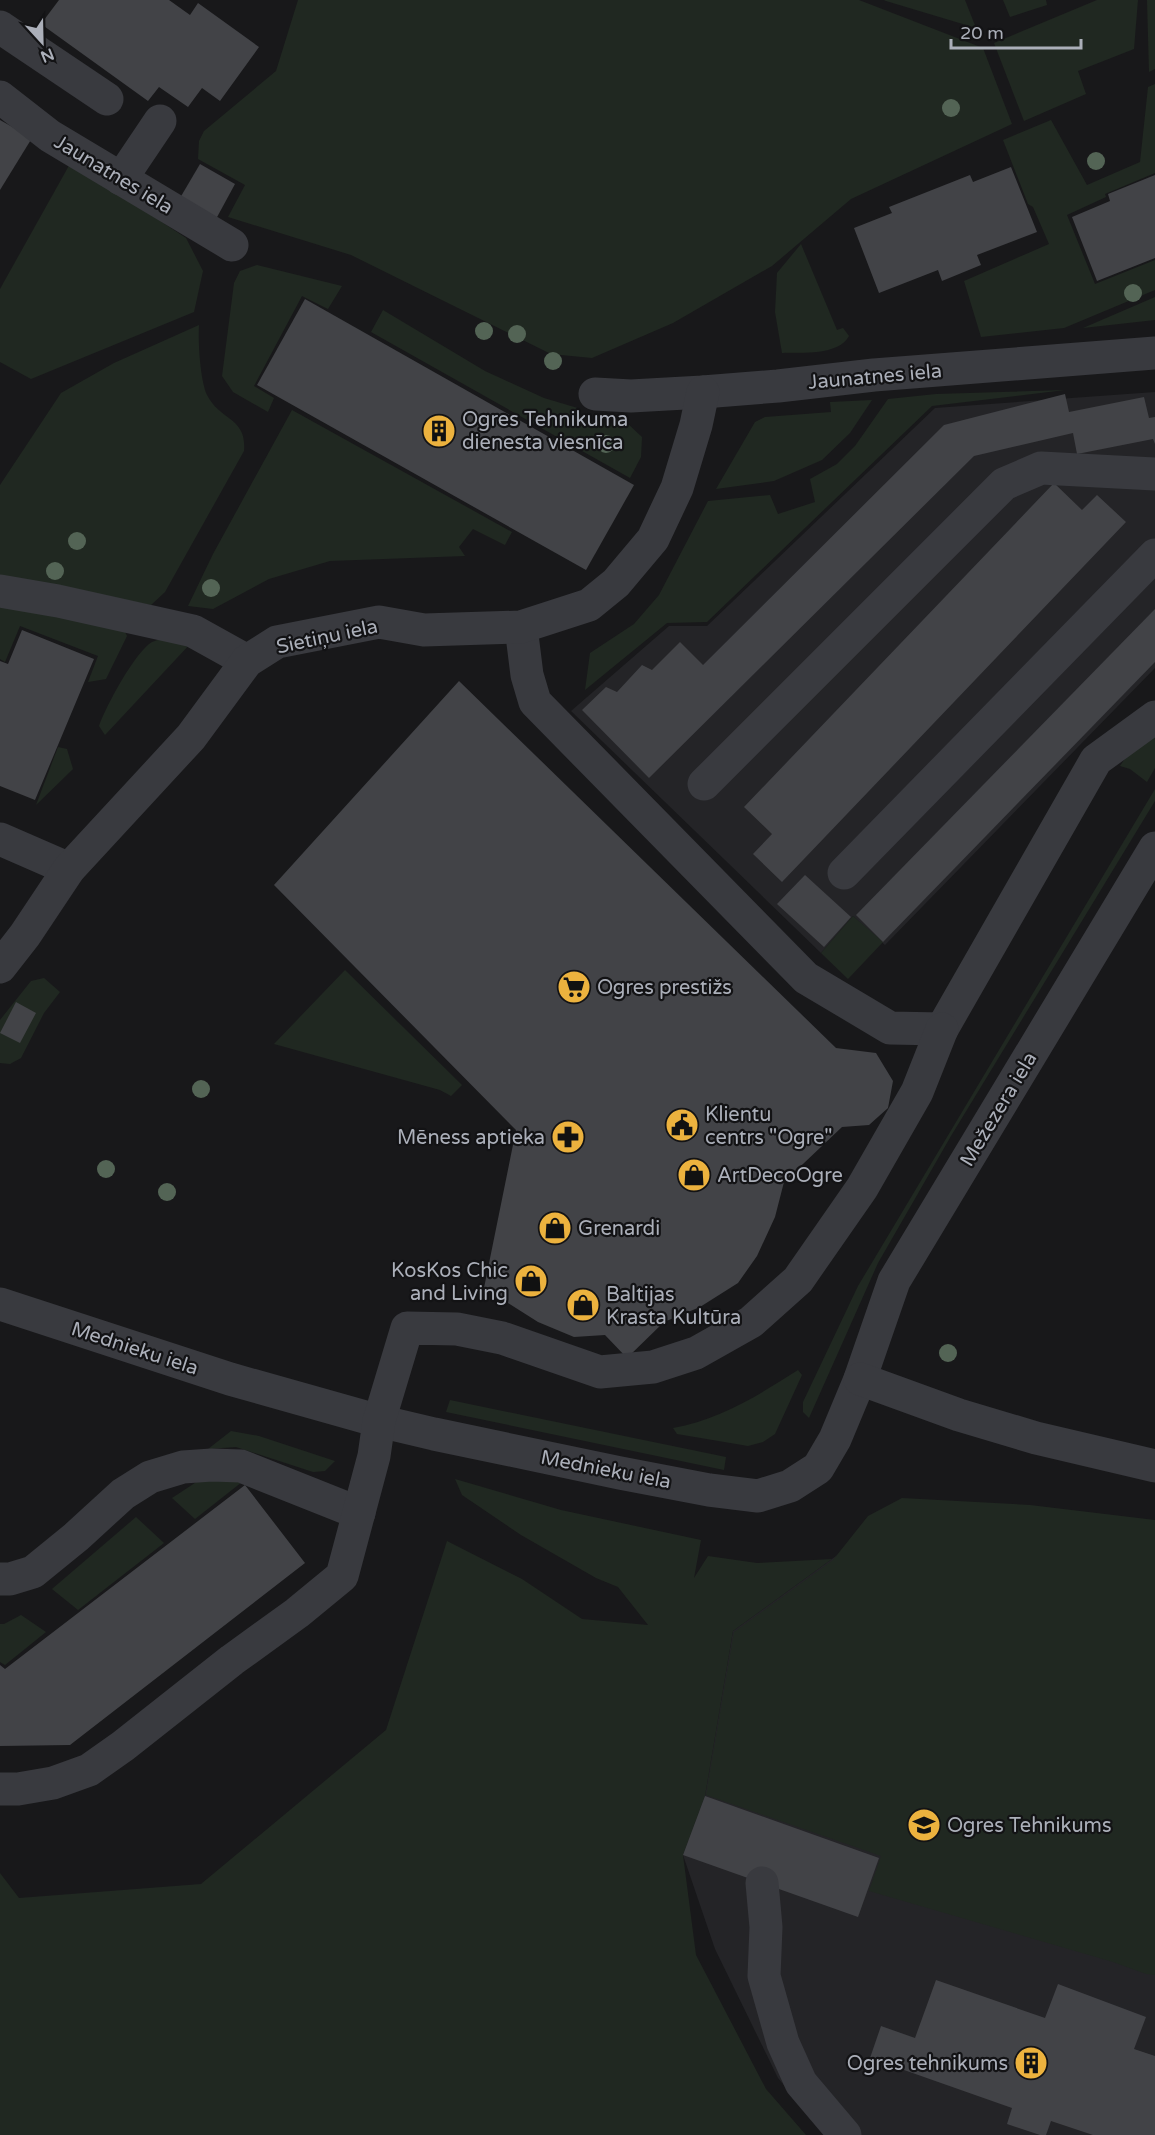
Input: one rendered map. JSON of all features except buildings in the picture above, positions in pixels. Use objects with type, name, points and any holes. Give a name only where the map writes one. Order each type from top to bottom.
[{"type":"street","points":[[0,27],[107,99]]},
{"type":"street","name":"Jaunatnes iela","points":[[0,97],[50,136],[232,245]]},
{"type":"street","points":[[122,178],[160,121]]},
{"type":"street","name":"Jaunatnes iela","points":[[596,394],[631,396],[703,392],[874,375],[1155,353]]},
{"type":"street","name":"Sietiņu iela","points":[[0,967],[25,935],[69,869],[191,737],[247,661],[277,642],[379,622],[424,630],[521,627],[589,605],[616,584],[653,539],[677,488],[696,425],[703,392]]},
{"type":"street","points":[[704,784],[1004,484],[1041,468],[1155,474]]},
{"type":"street","points":[[844,873],[1155,555]]},
{"type":"street","points":[[0,591],[69,603],[193,631],[247,661]]},
{"type":"street","points":[[521,627],[527,675],[535,702],[806,978],[890,1028],[942,1029]]},
{"type":"street","points":[[0,1789],[18,1789],[53,1783],[89,1770],[297,1613],[342,1576],[374,1456],[379,1421],[407,1328],[457,1329],[502,1338],[600,1372],[653,1367],[696,1353],[751,1322],[798,1280],[862,1188],[917,1092],[942,1029],[1096,760],[1155,717]]},
{"type":"street","points":[[0,839],[69,869]]},
{"type":"street","name":"Mežezera iela","points":[[860,1379],[894,1281],[1155,848]]},
{"type":"street","name":"Mednieku iela","points":[[0,1304],[230,1379],[379,1421],[620,1473],[758,1496],[790,1486],[818,1468],[835,1439],[860,1379]]},
{"type":"street","points":[[860,1379],[959,1415],[1036,1438],[1155,1466]]},
{"type":"street","points":[[0,1579],[10,1579],[33,1572],[123,1494],[150,1477],[183,1467],[241,1466],[359,1513]]},
{"type":"street","points":[[762,1883],[766,1927],[764,1976],[783,2043],[801,2083],[845,2135]]},
{"type":"shaded area","points":[[298,0],[859,0],[983,48],[1012,124],[851,199],[772,266],[673,323],[592,358],[551,354],[351,255],[228,217],[245,185],[198,159],[199,141],[204,131],[276,71]]},
{"type":"shaded area","points":[[884,0],[965,0],[976,28],[886,1]]},
{"type":"shaded area","points":[[1003,0],[1046,0],[1047,5],[1010,17]]},
{"type":"shaded area","points":[[1097,0],[1138,0],[1134,49],[1078,71],[1086,94],[1024,121],[994,43]]},
{"type":"shaded area","points":[[1147,0],[1155,0],[1155,69],[1149,72]]},
{"type":"shaded area","points":[[1155,84],[1155,173],[1105,194],[1106,197],[1067,215],[1095,284],[1155,260],[1155,290],[1064,328],[981,337],[964,281],[1049,244],[1033,207],[1028,204],[1003,140],[1051,120],[1087,185],[1140,162],[1148,87]]},
{"type":"shaded area","points":[[71,162],[186,238],[203,271],[194,312],[31,379],[0,362],[0,289]]},
{"type":"shaded area","points":[[801,244],[837,330],[843,328],[849,336],[837,347],[828,350],[782,353],[775,312],[777,273]]},
{"type":"shaded area","points":[[257,265],[342,286],[328,309],[302,296],[254,386],[274,398],[268,412],[233,392],[222,376],[234,283],[240,271]]},
{"type":"shaded area","points":[[1155,297],[1155,320],[1083,328]]},
{"type":"shaded area","points":[[383,310],[485,371],[544,398],[581,409],[574,424],[627,423],[642,437],[641,457],[630,478],[371,332]]},
{"type":"shaded area","points":[[199,325],[201,370],[207,395],[219,410],[237,425],[244,440],[244,451],[165,592],[151,605],[0,577],[0,485],[61,393],[114,363]]},
{"type":"shaded area","points":[[1065,390],[932,406],[707,622],[667,623],[585,690],[590,653],[634,624],[659,595],[708,501],[770,495],[778,514],[815,502],[810,479],[837,464],[855,446],[888,399],[936,394]]},
{"type":"shaded area","points":[[1155,392],[1155,668],[885,945],[853,916],[821,953],[571,711],[669,626],[707,626],[935,408]]},
{"type":"shaded area","points":[[872,400],[850,433],[822,460],[774,481],[716,489],[755,422],[765,417],[831,412],[830,402]]},
{"type":"shaded area","points":[[292,410],[512,532],[505,545],[473,529],[459,547],[465,556],[330,561],[269,579],[213,609],[188,606],[213,554]]},
{"type":"shaded area","points":[[0,605],[123,628],[127,636],[106,679],[88,682],[98,656],[20,626],[5,662],[0,659]]},
{"type":"shaded area","points":[[166,637],[191,643],[105,735],[99,726],[122,680],[145,648],[152,642]]},
{"type":"shaded area","points":[[1155,723],[1155,768],[1147,782],[1130,769],[1120,766],[1148,725]]},
{"type":"shaded area","points":[[58,747],[67,749],[73,769],[36,805]]},
{"type":"shaded area","points":[[1155,789],[1155,801],[951,1136],[878,1263],[809,1418],[803,1412],[803,1402],[858,1286]]},
{"type":"shaded area","points":[[853,916],[883,942],[848,979],[821,953]]},
{"type":"shaded area","points":[[345,970],[462,1085],[451,1096],[440,1090],[274,1044]]},
{"type":"shaded area","points":[[44,978],[60,992],[44,1013],[21,1058],[10,1064],[0,1063],[0,1020],[31,981]]},
{"type":"shaded area","points":[[798,1370],[802,1375],[775,1434],[763,1442],[748,1446],[677,1434],[673,1428],[722,1413]]},
{"type":"shaded area","points":[[450,1400],[726,1457],[724,1470],[446,1412]]},
{"type":"shaded area","points":[[231,1431],[259,1436],[335,1461],[325,1471],[313,1472],[236,1447],[208,1449]]},
{"type":"shaded area","points":[[201,1479],[242,1482],[195,1519],[172,1498]]},
{"type":"shaded area","points":[[455,1479],[561,1510],[701,1540],[694,1578],[708,1556],[757,1563],[832,1559],[733,1631],[705,1796],[683,1855],[696,1955],[766,2089],[806,2135],[0,2135],[0,1873],[19,1898],[201,1884],[386,1730],[447,1541],[522,1579],[582,1619],[648,1625],[618,1587],[596,1578],[521,1535],[462,1495]]},
{"type":"shaded area","name":"Ogres Tehnikums","points":[[902,1498],[1030,1505],[1155,1520],[1155,1975],[869,1891],[881,1856],[706,1795],[734,1632],[833,1560],[868,1516]]},
{"type":"shaded area","name":"Ogres Tehnikums","points":[[891,1516],[1155,1532],[1155,2135],[825,2135],[778,2078],[715,1949],[683,1855],[705,1796],[733,1631]]},
{"type":"shaded area","points":[[136,1517],[164,1543],[78,1610],[52,1589]]},
{"type":"shaded area","points":[[21,1615],[46,1632],[5,1665],[0,1662],[0,1624]]},
{"type":"place","name":"Ogres Tehnikuma dienesta viesnīca","points":[[439,431]]},
{"type":"place","name":"Ogres prestižs","points":[[574,987]]},
{"type":"place","name":"Klientu centrs \"Ogre\"","points":[[682,1125]]},
{"type":"place","name":"Mēness aptieka","points":[[568,1137]]},
{"type":"place","name":"ArtDecoOgre","points":[[694,1175]]},
{"type":"place","name":"Grenardi","points":[[555,1228]]},
{"type":"place","name":"KosKos Chic and Living","points":[[531,1281]]},
{"type":"place","name":"Baltijas Krasta Kultūra","points":[[583,1305]]},
{"type":"place","name":"Ogres Tehnikums","points":[[924,1825]]},
{"type":"place","name":"Ogres tehnikums","points":[[1031,2063]]}]
